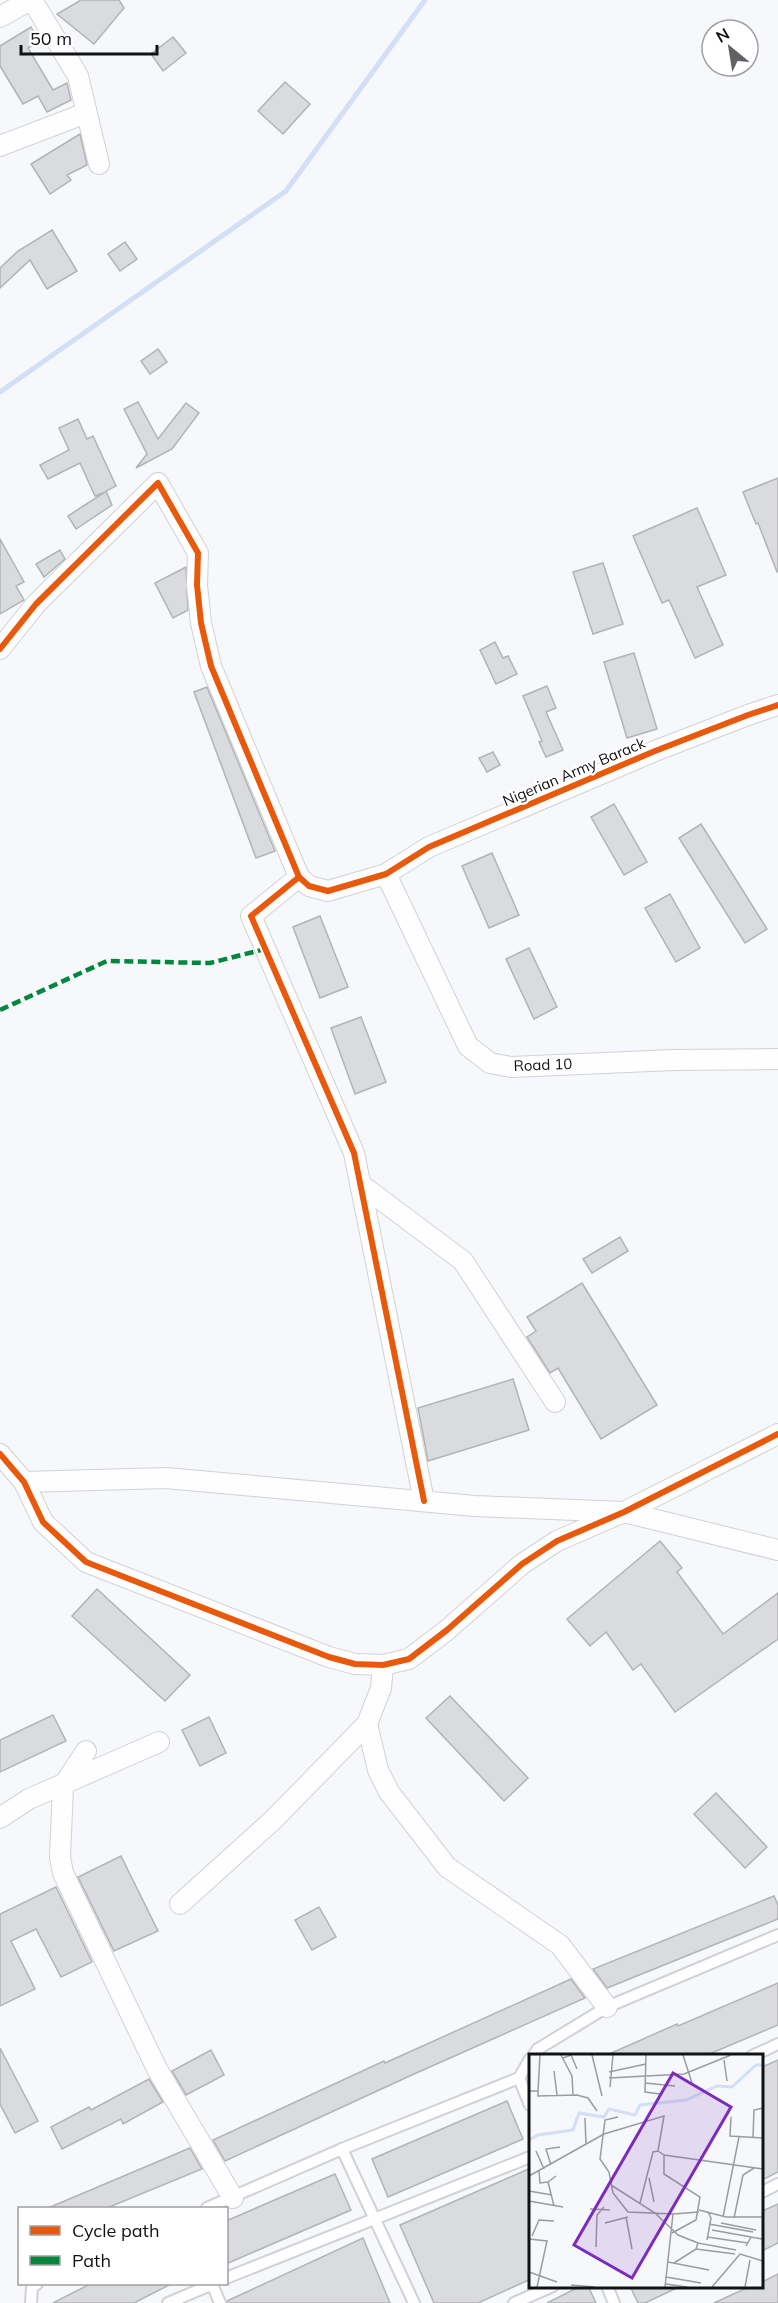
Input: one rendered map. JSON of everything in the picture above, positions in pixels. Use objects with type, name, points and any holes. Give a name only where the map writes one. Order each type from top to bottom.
[{"type":"street","points":[[0,17],[31,0],[78,76],[99,164]]},
{"type":"street","points":[[0,146],[86,113]]},
{"type":"street","points":[[0,649],[36,604],[158,483],[198,553],[197,585],[201,623],[211,666],[299,877],[251,916],[354,1153],[424,1502]]},
{"type":"street","name":"Nigerian Army Barack","points":[[299,877],[309,886],[328,891],[386,874],[429,847],[655,751],[778,705]]},
{"type":"street","name":"Road 10","points":[[386,874],[468,1046],[490,1063],[511,1067],[673,1060],[778,1059]]},
{"type":"street","points":[[360,1184],[463,1261],[555,1402]]},
{"type":"street","points":[[0,1455],[43,1522],[86,1562],[329,1658],[355,1664],[383,1665],[409,1659],[447,1630],[522,1564],[557,1541],[624,1512],[778,1434]]},
{"type":"street","points":[[13,1477],[166,1478],[475,1506],[624,1512],[778,1550]]},
{"type":"street","points":[[180,1904],[273,1820],[367,1724],[381,1688],[383,1665]]},
{"type":"street","points":[[367,1724],[378,1770],[389,1792],[447,1867],[560,1945],[607,2007]]},
{"type":"street","points":[[0,1818],[29,1799],[159,1742]]},
{"type":"street","points":[[86,1751],[63,1786],[60,1857],[63,1873],[157,2069],[233,2198]]},
{"type":"lane","points":[[534,2054],[538,2049],[607,2007],[778,1935]]},
{"type":"lane","points":[[754,2054],[778,2044]]},
{"type":"lane","points":[[210,2207],[342,2149],[519,2078],[529,2063]]},
{"type":"lane","points":[[519,2078],[529,2100]]},
{"type":"lane","points":[[342,2149],[414,2303]]},
{"type":"lane","points":[[228,2277],[529,2158]]},
{"type":"lane","points":[[763,2192],[778,2184]]},
{"type":"lane","points":[[32,2303],[32,2287],[34,2285]]},
{"type":"lane","points":[[168,2303],[210,2285]]},
{"type":"lane","points":[[212,2285],[220,2303]]},
{"type":"lane","points":[[514,2303],[548,2288]]},
{"type":"lane","points":[[608,2288],[614,2303]]},
{"type":"building","points":[[81,0],[119,0],[124,8],[94,44],[57,14]]},
{"type":"building","points":[[31,27],[39,41],[28,48],[53,90],[67,83],[71,100],[47,112],[38,96],[23,104],[0,66],[0,46]]},
{"type":"building","points":[[173,37],[186,53],[163,71],[151,54]]},
{"type":"building","points":[[285,82],[310,104],[283,134],[258,111]]},
{"type":"building","points":[[80,134],[87,165],[67,175],[71,180],[50,194],[31,164]]},
{"type":"building","points":[[52,230],[77,271],[47,289],[30,260],[0,288],[0,268],[18,251]]},
{"type":"building","points":[[125,242],[137,259],[120,271],[108,254]]},
{"type":"building","points":[[158,349],[167,362],[150,374],[141,361]]},
{"type":"building","points":[[138,402],[158,439],[186,403],[199,413],[172,449],[136,468],[147,454],[124,409]]},
{"type":"building","points":[[78,419],[87,439],[93,436],[116,486],[106,491],[112,505],[76,529],[68,516],[105,492],[95,496],[80,463],[48,479],[40,465],[69,450],[59,428]]},
{"type":"building","points":[[778,478],[778,571],[777,572],[743,492]]},
{"type":"building","points":[[697,508],[726,575],[697,587],[723,645],[695,658],[669,600],[662,603],[633,536]]},
{"type":"building","points":[[0,539],[24,582],[16,586],[24,600],[0,614]]},
{"type":"building","points":[[60,550],[65,559],[44,577],[36,564]]},
{"type":"building","points":[[603,563],[623,624],[593,634],[573,572]]},
{"type":"building","points":[[186,567],[188,610],[173,618],[155,583]]},
{"type":"building","points":[[495,642],[503,658],[508,656],[517,674],[496,684],[480,650]]},
{"type":"building","points":[[634,653],[657,729],[627,738],[604,662]]},
{"type":"building","points":[[547,686],[556,708],[546,712],[563,750],[546,757],[539,742],[542,741],[523,696]]},
{"type":"building","points":[[207,687],[275,851],[256,858],[194,692]]},
{"type":"building","points":[[493,752],[500,765],[487,772],[479,758]]},
{"type":"building","points":[[614,804],[647,862],[624,875],[591,817]]},
{"type":"building","points":[[701,824],[767,929],[745,943],[679,838]]},
{"type":"building","points":[[492,853],[519,915],[489,928],[462,866]]},
{"type":"building","points":[[670,894],[700,948],[676,962],[645,908]]},
{"type":"building","points":[[320,916],[348,987],[320,998],[293,927]]},
{"type":"building","points":[[529,948],[557,1007],[534,1019],[506,959]]},
{"type":"building","points":[[361,1017],[386,1082],[355,1094],[331,1028]]},
{"type":"building","points":[[620,1237],[628,1251],[592,1273],[583,1259]]},
{"type":"building","points":[[582,1283],[657,1405],[601,1439],[558,1368],[550,1373],[527,1337],[536,1331],[527,1317]]},
{"type":"building","points":[[513,1379],[529,1430],[428,1461],[418,1408]]},
{"type":"building","points":[[660,1541],[682,1568],[677,1572],[723,1634],[778,1593],[778,1639],[675,1712],[641,1664],[633,1670],[606,1632],[590,1646],[567,1619]]},
{"type":"building","points":[[97,1589],[190,1675],[165,1701],[72,1616]]},
{"type":"building","points":[[450,1696],[528,1778],[504,1801],[426,1718]]},
{"type":"building","points":[[53,1715],[66,1741],[0,1772],[0,1740]]},
{"type":"building","points":[[209,1717],[226,1753],[200,1766],[182,1730]]},
{"type":"building","points":[[716,1793],[767,1847],[745,1868],[694,1814]]},
{"type":"building","points":[[121,1856],[158,1931],[114,1951],[78,1877]]},
{"type":"building","points":[[56,1887],[92,1962],[61,1977],[36,1929],[11,1941],[35,1989],[0,2006],[0,1914]]},
{"type":"building","points":[[774,1896],[778,1905],[778,1919],[607,1988],[593,1969]]},
{"type":"building","points":[[319,1907],[336,1937],[312,1950],[295,1920]]},
{"type":"building","points":[[571,1979],[585,1998],[225,2161],[213,2140],[384,2061],[385,2063]]},
{"type":"building","points":[[778,1983],[778,2025],[709,2054],[609,2054],[677,2024],[678,2026]]},
{"type":"building","points":[[0,2048],[38,2121],[15,2133],[0,2104]]},
{"type":"building","points":[[211,2050],[224,2075],[186,2095],[172,2071]]},
{"type":"building","points":[[778,2060],[778,2172],[763,2180],[763,2067]]},
{"type":"building","points":[[149,2079],[163,2102],[123,2124],[121,2119],[62,2149],[51,2127],[89,2107],[91,2110]]},
{"type":"building","points":[[507,2101],[523,2139],[388,2197],[372,2159]]},
{"type":"building","points":[[190,2148],[202,2169],[109,2207],[50,2207]]},
{"type":"building","points":[[529,2169],[529,2280],[478,2303],[434,2303],[400,2225]]},
{"type":"building","points":[[335,2174],[351,2210],[228,2263],[228,2220]]},
{"type":"building","points":[[778,2204],[778,2243],[763,2250],[763,2211]]},
{"type":"building","points":[[363,2238],[390,2303],[227,2303],[227,2301]]},
{"type":"building","points":[[778,2274],[778,2303],[714,2303],[747,2288],[763,2288],[763,2282]]},
{"type":"building","points":[[88,2285],[169,2285],[134,2303],[53,2303]]},
{"type":"building","points":[[577,2288],[589,2288],[596,2303],[547,2303]]},
{"type":"building","points":[[631,2288],[677,2288],[645,2303],[638,2303]]},
{"type":"waterway","points":[[0,392],[286,191],[425,0]]},
{"type":"marked path","points":[[0,1010],[107,961],[210,963],[265,949]]},
{"type":"cycle path","points":[[0,649],[36,604],[158,483],[198,553],[197,585],[201,623],[211,666],[299,877],[309,886],[328,891],[386,874],[429,847],[655,751],[778,705]]},
{"type":"cycle path","points":[[299,877],[251,916],[354,1153],[424,1501]]},
{"type":"cycle path","points":[[0,1454],[24,1482],[43,1522],[86,1562],[329,1657],[355,1664],[383,1665],[409,1659],[447,1630],[522,1564],[557,1541],[624,1512],[778,1434]]}]
